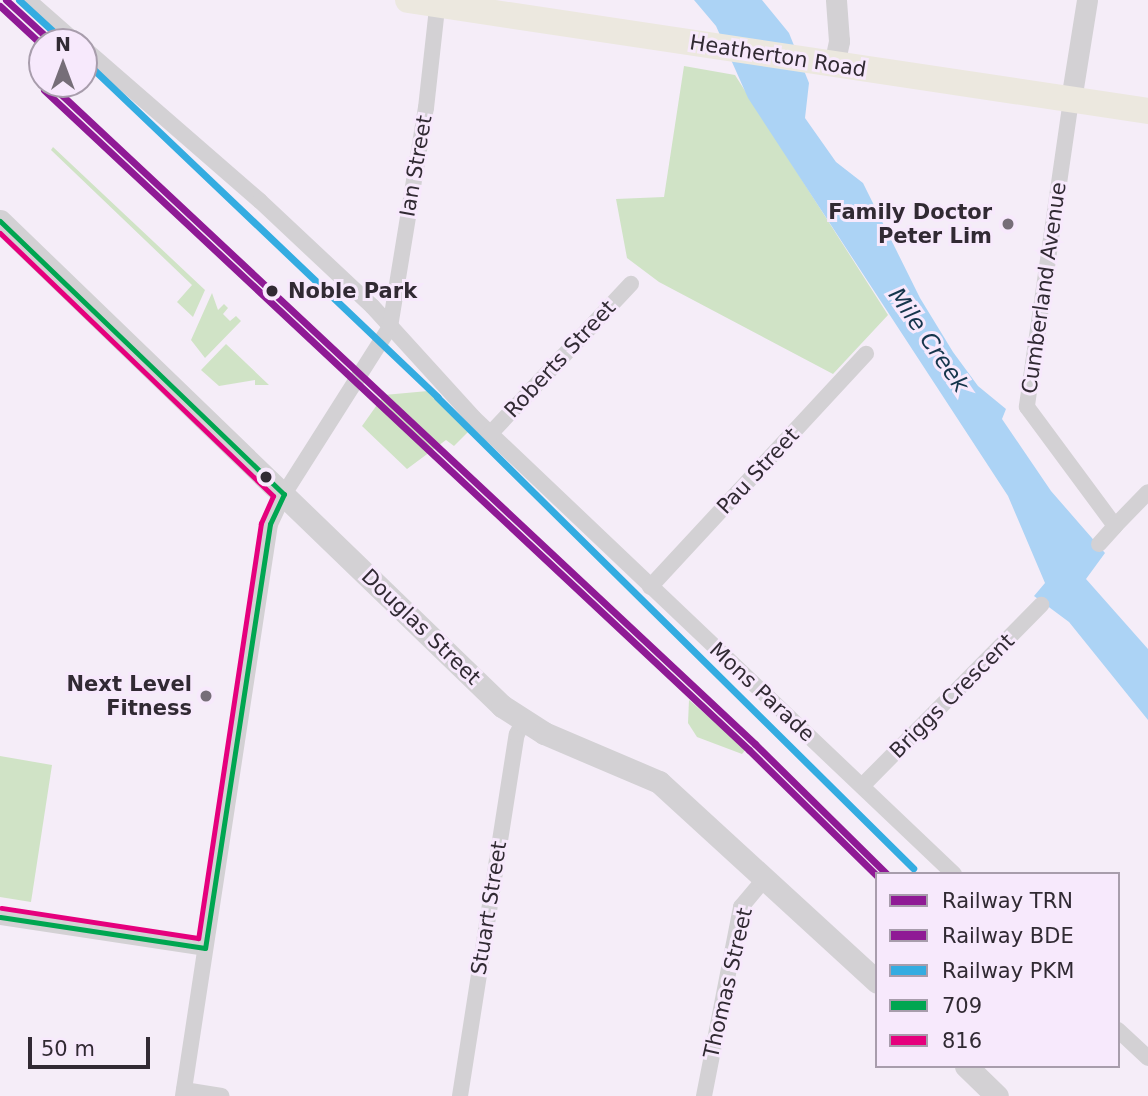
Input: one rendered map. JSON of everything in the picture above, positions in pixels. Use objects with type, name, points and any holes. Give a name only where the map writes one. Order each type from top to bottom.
[{"type":"main road","name":"Heatherton Road","points":[[408,0],[437,2],[834,65],[1148,111]]},
{"type":"main road","name":"Douglas Street","points":[[0,221],[523,722],[659,782],[766,877],[875,980]]},
{"type":"main road","points":[[968,1068],[997,1096]]},
{"type":"street","points":[[28,0],[60,28]]},
{"type":"street","points":[[834,65],[839,41],[836,0]]},
{"type":"street","points":[[1071,100],[1087,0]]},
{"type":"street","name":"Ian Street","points":[[390,327],[426,108],[437,2]]},
{"type":"street","name":"Mons Parade","points":[[98,60],[274,212],[390,327],[490,434],[952,872]]},
{"type":"street","name":"Cumberland Avenue","points":[[1071,100],[1027,407],[1115,526]]},
{"type":"street","name":"Roberts Street","points":[[490,434],[631,284]]},
{"type":"street","points":[[222,1096],[184,1093],[270,524],[284,494],[390,327]]},
{"type":"street","name":"Pau Street","points":[[650,587],[866,354]]},
{"type":"street","points":[[1099,544],[1148,492]]},
{"type":"street","name":"Briggs Crescent","points":[[863,786],[1041,605]]},
{"type":"street","name":"Stuart Street","points":[[460,1096],[517,734],[523,722]]},
{"type":"street","name":"Thomas Street","points":[[704,1096],[741,907],[766,877]]},
{"type":"street","points":[[0,917],[205,948]]},
{"type":"street","points":[[1120,1032],[1148,1058]]},
{"type":"green space","points":[[684,66],[735,75],[888,315],[833,374],[659,282],[627,258],[616,199],[664,197]]},
{"type":"green space","points":[[53,147],[205,290],[193,317],[177,302],[192,285],[51,150]]},
{"type":"green space","points":[[212,293],[218,310],[224,304],[228,308],[223,314],[230,321],[236,316],[241,321],[205,358],[191,340]]},
{"type":"green space","points":[[226,344],[269,385],[255,385],[255,380],[219,386],[201,370]]},
{"type":"green space","points":[[428,391],[470,430],[454,446],[446,440],[407,469],[362,426],[384,395]]},
{"type":"green space","points":[[689,700],[746,749],[742,754],[697,737],[688,723]]},
{"type":"green space","points":[[0,756],[52,765],[31,902],[0,897]]},
{"type":"water","name":"Mile Creek","points":[[694,0],[762,0],[789,33],[809,83],[805,118],[836,162],[863,183],[920,298],[953,352],[978,386],[1006,409],[1002,419],[1051,491],[1105,553],[1086,579],[1148,649],[1148,720],[1069,622],[1034,596],[1045,583],[1008,496],[748,98],[716,26]]},
{"type":"rail line","name":"TRN","points":[[6,0],[37,28]]},
{"type":"rail line","name":"PKM","points":[[19,0],[49,28]]},
{"type":"rail line","name":"BDE","points":[[0,6],[28,32]]},
{"type":"rail line","name":"PKM","points":[[98,74],[437,397],[913,868]]},
{"type":"rail line","name":"BDE","points":[[53,98],[749,750],[875,874]]},
{"type":"rail line","name":"TRN","points":[[65,98],[755,744],[885,872]]},
{"type":"transit line","name":"709","points":[[0,221],[284,494],[270,524],[205,948],[0,917]]},
{"type":"transit line","name":"816","points":[[0,233],[273,496],[261,523],[198,938],[1,908]]},
{"type":"place","name":"Family Doctor Peter Lim","points":[[1008,224]]},
{"type":"place","name":"Noble Park","points":[[272,291]]},
{"type":"place","name":"Next Level Fitness","points":[[206,696]]}]
